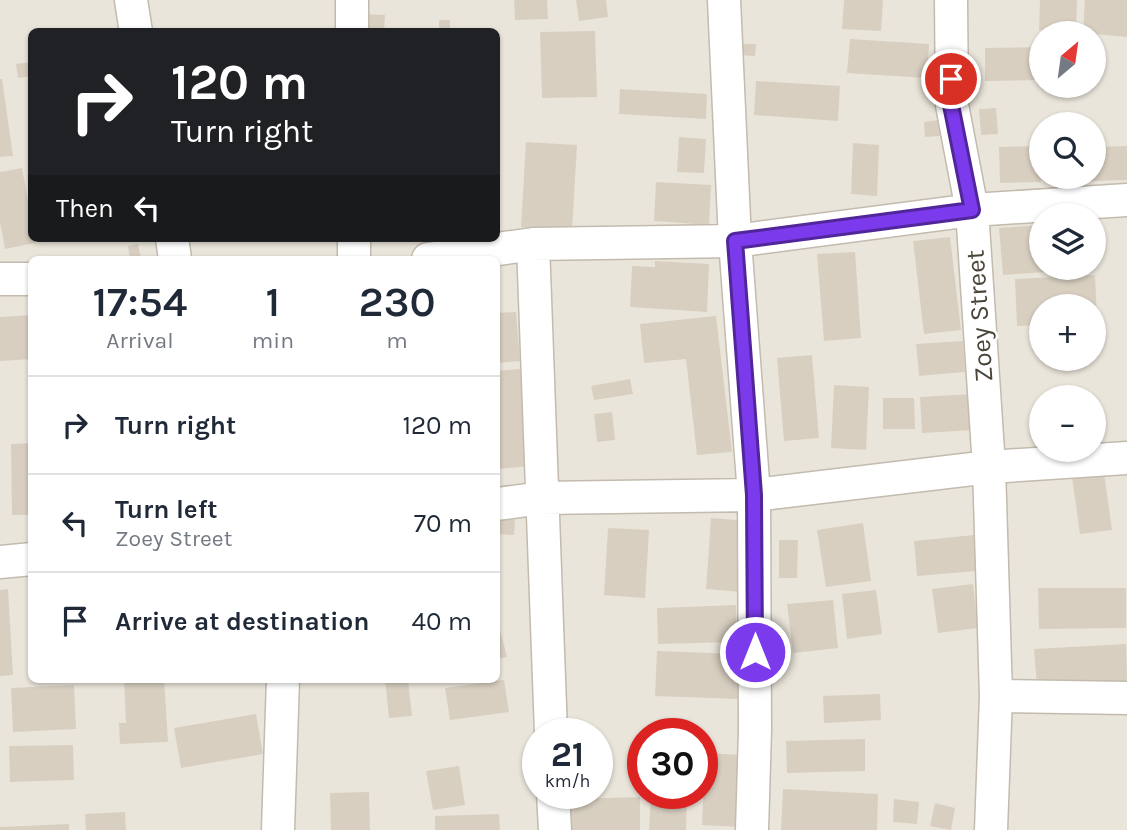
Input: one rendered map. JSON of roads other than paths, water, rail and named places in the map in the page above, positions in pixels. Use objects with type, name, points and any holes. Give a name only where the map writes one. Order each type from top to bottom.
[{"type":"street","points":[[131,0],[135,28]]},
{"type":"street","points":[[352,0],[352,28]]},
{"type":"street","points":[[724,0],[735,241],[754,495],[755,730],[752,830]]},
{"type":"street","name":"Zoey Street","points":[[951,0],[951,105],[972,210],[989,467],[996,696],[991,830]]},
{"type":"street","points":[[449,256],[533,244],[735,241],[972,210],[1127,200]]},
{"type":"street","points":[[533,244],[550,718]]},
{"type":"street","points":[[0,279],[28,279]]},
{"type":"street","points":[[500,504],[542,498],[754,495],[989,467],[1127,458]]},
{"type":"street","points":[[0,562],[28,559]]},
{"type":"street","points":[[278,830],[284,683]]},
{"type":"street","points":[[996,696],[1127,698]]},
{"type":"street","points":[[554,809],[555,830]]}]
